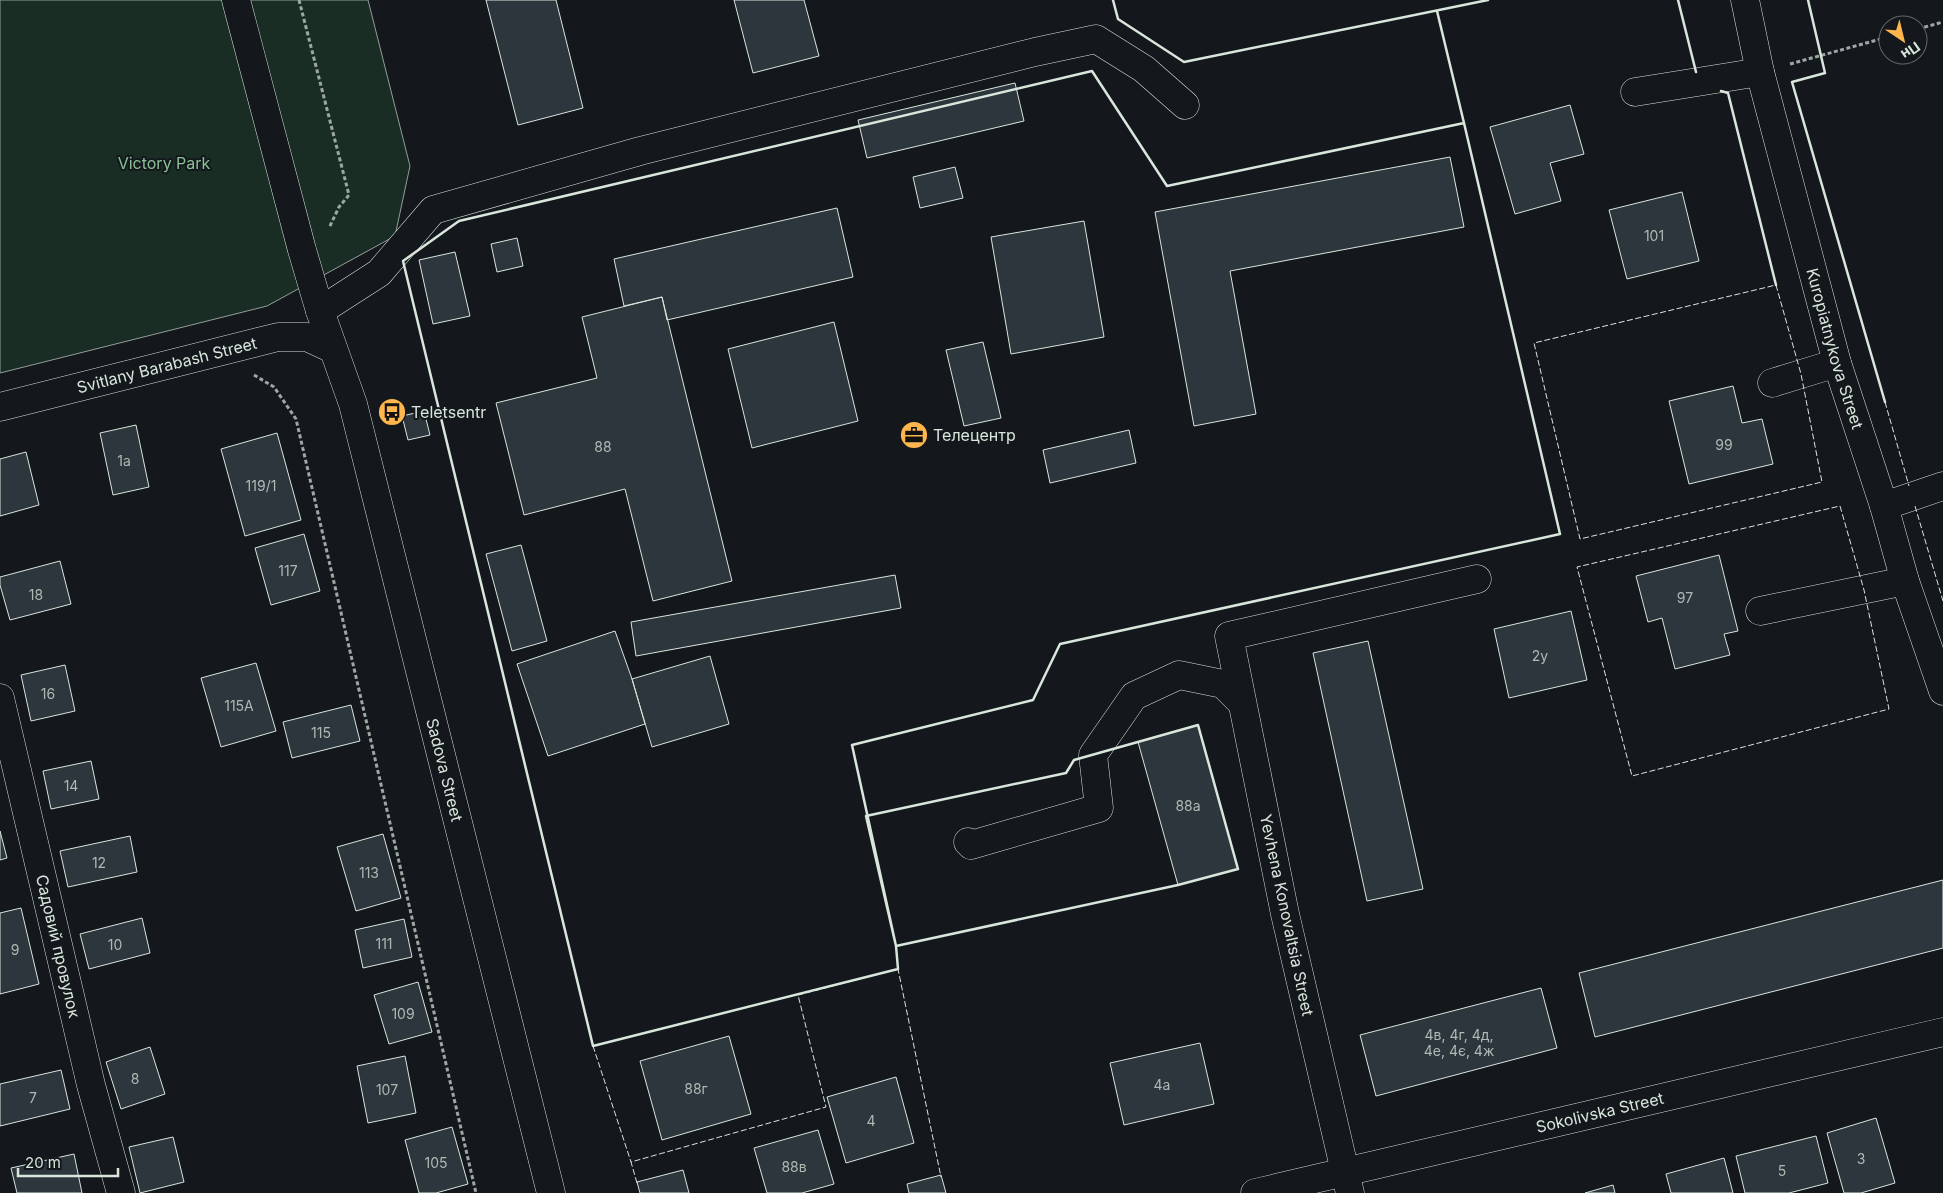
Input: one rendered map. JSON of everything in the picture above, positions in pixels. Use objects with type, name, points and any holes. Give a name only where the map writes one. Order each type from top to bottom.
[{"type":"street","name":"Sadova Street","points":[[236,0],[302,250],[320,311],[353,404],[550,1193]]},
{"type":"street","name":"Kuropiatnykova Street","points":[[1745,0],[1760,72],[1837,363],[1884,506],[1905,581],[1943,691]]},
{"type":"street","points":[[320,311],[379,273],[433,210],[640,151],[1035,52],[1096,39],[1144,69],[1186,106]]},
{"type":"street","points":[[1635,92],[1760,72]]},
{"type":"street","name":"Svitlany Barabash Street","points":[[0,407],[278,337],[307,337],[333,348]]},
{"type":"street","points":[[1772,383],[1837,363]]},
{"type":"street","points":[[1884,506],[1943,486]]},
{"type":"street","name":"Yevhena Konovaltsia Street","points":[[1348,1182],[1286,914],[1241,702],[1229,636],[1477,579]]},
{"type":"street","points":[[1760,611],[1905,581]]},
{"type":"street","points":[[968,842],[971,845],[1099,808],[1093,754],[1134,696],[1179,675],[1223,684],[1241,702]]},
{"type":"street","name":"Садовий провулок","points":[[0,698],[91,1085],[121,1193]]},
{"type":"street","name":"Sokolivska Street","points":[[1255,1193],[1348,1182],[1943,1032]]},
{"type":"path","points":[[299,0],[349,195]]},
{"type":"path","points":[[1928,26],[1943,22]]},
{"type":"path","points":[[1760,72],[1878,40]]},
{"type":"path","points":[[250,373],[274,387],[296,419],[476,1193]]},
{"type":"green space","name":"Victory Park","points":[[0,0],[368,0],[410,166],[395,236],[267,306],[0,373]]},
{"type":"building","points":[[486,0],[556,0],[583,108],[518,125]]},
{"type":"building","points":[[734,0],[804,0],[819,56],[753,73]]},
{"type":"building","points":[[1015,83],[1024,121],[867,158],[858,120]]},
{"type":"building","points":[[1570,105],[1584,154],[1550,163],[1561,201],[1515,214],[1490,127]]},
{"type":"building","points":[[1450,157],[1464,227],[1230,271],[1256,414],[1194,426],[1155,212]]},
{"type":"building","points":[[955,167],[963,198],[920,208],[913,177]]},
{"type":"building","points":[[1682,192],[1699,261],[1627,279],[1609,210]]},
{"type":"building","points":[[837,208],[853,277],[667,320],[662,297],[624,306],[614,259]]},
{"type":"building","points":[[1084,221],[1104,337],[1011,354],[991,237]]},
{"type":"building","points":[[517,238],[523,266],[497,272],[491,244]]},
{"type":"building","points":[[455,252],[470,316],[433,324],[419,260]]},
{"type":"building","points":[[662,297],[732,581],[653,601],[625,489],[524,515],[496,403],[597,378],[582,317]]},
{"type":"building","points":[[834,322],[858,421],[752,448],[728,349]]},
{"type":"building","points":[[983,342],[1001,418],[964,426],[946,350]]},
{"type":"building","points":[[1733,386],[1742,423],[1762,419],[1773,464],[1689,484],[1669,401]]},
{"type":"building","points":[[424,411],[430,435],[408,440],[402,416]]},
{"type":"building","points":[[136,425],[149,487],[113,495],[100,433]]},
{"type":"building","points":[[1129,430],[1136,463],[1050,483],[1043,450]]},
{"type":"building","points":[[277,433],[301,520],[245,536],[221,449]]},
{"type":"building","points":[[26,452],[39,505],[0,516],[0,459]]},
{"type":"building","points":[[304,534],[320,591],[271,605],[255,548]]},
{"type":"building","points":[[521,545],[547,641],[512,651],[486,554]]},
{"type":"building","points":[[1719,555],[1738,631],[1724,634],[1730,655],[1675,669],[1662,618],[1648,622],[1636,576]]},
{"type":"building","points":[[60,561],[71,604],[10,620],[0,585],[0,577]]},
{"type":"building","points":[[895,575],[901,608],[636,656],[631,622]]},
{"type":"building","points":[[1571,611],[1587,680],[1509,698],[1494,629]]},
{"type":"building","points":[[615,631],[645,724],[548,756],[517,664]]},
{"type":"building","points":[[1368,641],[1423,889],[1367,901],[1313,653]]},
{"type":"building","points":[[710,656],[729,724],[652,747],[632,679]]},
{"type":"building","points":[[256,663],[276,731],[221,747],[201,678]]},
{"type":"building","points":[[65,665],[75,711],[31,721],[21,675]]},
{"type":"building","points":[[351,705],[360,741],[292,758],[283,722]]},
{"type":"building","points":[[1198,725],[1238,869],[1178,885],[1138,742]]},
{"type":"building","points":[[91,761],[99,799],[51,809],[43,771]]},
{"type":"building","points":[[0,831],[7,858],[0,860]]},
{"type":"building","points":[[383,834],[401,898],[356,911],[337,847]]},
{"type":"building","points":[[130,836],[137,872],[68,887],[60,851]]},
{"type":"building","points":[[1943,880],[1943,948],[1595,1037],[1579,973]]},
{"type":"building","points":[[21,908],[39,984],[0,994],[0,913]]},
{"type":"building","points":[[142,918],[150,953],[89,969],[80,934]]},
{"type":"building","points":[[404,919],[412,957],[363,968],[355,930]]},
{"type":"building","points":[[418,982],[432,1032],[389,1044],[374,995]]},
{"type":"building","points":[[1541,988],[1557,1048],[1376,1096],[1360,1035]]},
{"type":"building","points":[[729,1036],[751,1114],[662,1140],[640,1061]]},
{"type":"building","points":[[1200,1043],[1214,1104],[1124,1125],[1110,1063]]},
{"type":"building","points":[[150,1047],[165,1094],[121,1109],[106,1062]]},
{"type":"building","points":[[405,1056],[416,1113],[368,1123],[357,1066]]},
{"type":"building","points":[[61,1070],[70,1109],[0,1126],[0,1084]]},
{"type":"building","points":[[896,1077],[914,1143],[846,1163],[827,1097]]},
{"type":"building","points":[[1876,1118],[1895,1183],[1861,1193],[1844,1193],[1827,1133]]},
{"type":"building","points":[[452,1127],[468,1184],[436,1193],[419,1193],[405,1140]]},
{"type":"building","points":[[818,1130],[834,1184],[802,1193],[767,1193],[754,1148]]},
{"type":"building","points":[[1816,1136],[1828,1183],[1789,1193],[1745,1193],[1736,1156]]},
{"type":"building","points":[[173,1137],[184,1182],[140,1193],[129,1147]]},
{"type":"building","points":[[74,1154],[82,1193],[17,1193],[11,1168]]},
{"type":"building","points":[[1724,1158],[1733,1193],[1671,1193],[1666,1174]]},
{"type":"building","points":[[683,1170],[689,1193],[640,1193],[637,1182]]},
{"type":"building","points":[[941,1175],[946,1193],[909,1193],[907,1184]]},
{"type":"building","points":[[1613,1185],[1615,1193],[1585,1193]]},
{"type":"fence","points":[[1776,285],[1801,374],[1822,482],[1580,539],[1534,343],[1776,285]]},
{"type":"fence","points":[[1885,402],[1909,486]]},
{"type":"fence","points":[[1840,506],[1864,590],[1889,709],[1632,776],[1577,567],[1840,506]]},
{"type":"fence","points":[[1915,506],[1943,601]]},
{"type":"fence","points":[[637,1183],[631,1162],[826,1107],[798,995],[898,969],[941,1177]]},
{"type":"fence","points":[[593,1046],[631,1162]]},
{"type":"wall","points":[[1113,0],[1118,19],[1184,62],[1488,0]]},
{"type":"wall","points":[[1678,0],[1696,72]]},
{"type":"wall","points":[[1808,0],[1825,73],[1792,82],[1885,402]]},
{"type":"wall","points":[[1437,11],[1464,123]]},
{"type":"wall","points":[[1092,71],[1167,186],[1464,123],[1560,534],[1060,644],[1033,700],[852,745],[896,946],[898,969],[593,1046],[403,261],[459,221],[1092,71]]},
{"type":"wall","points":[[1721,91],[1728,93],[1776,285]]},
{"type":"wall","points":[[1198,725],[1238,869],[1178,885],[896,946],[866,816],[1066,773],[1074,760],[1198,725]]},
{"type":"place","name":"Teletsentr","points":[[392,412]]},
{"type":"place","name":"Телецентр","points":[[914,435]]}]
